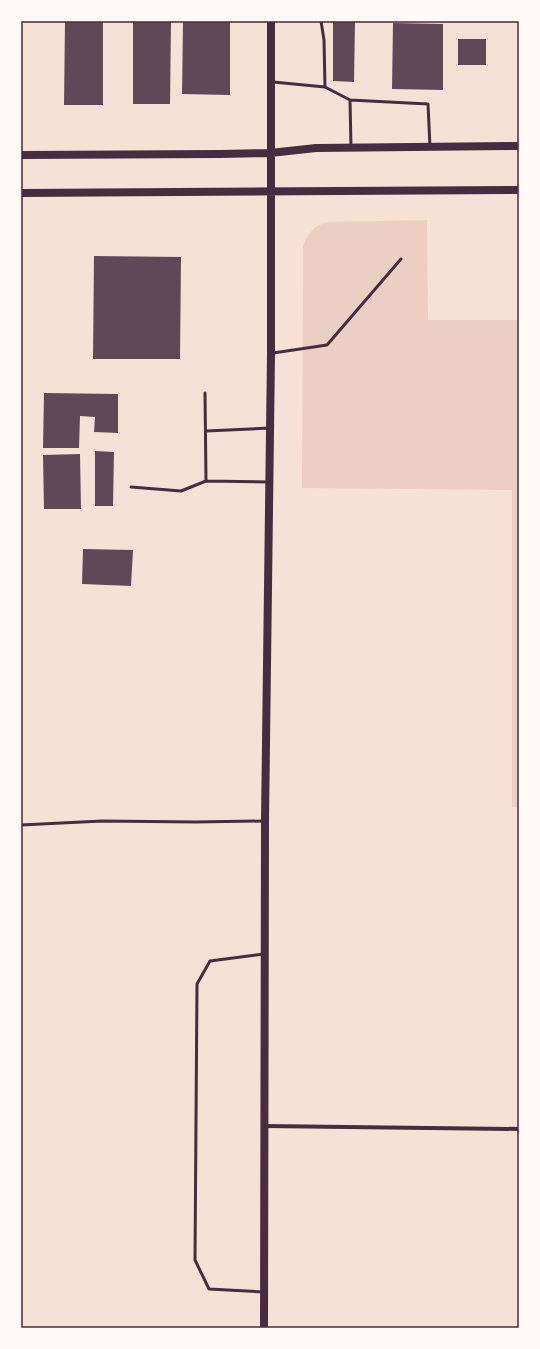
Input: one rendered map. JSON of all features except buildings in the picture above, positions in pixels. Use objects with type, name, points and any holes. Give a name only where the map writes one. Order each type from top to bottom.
[{"type":"main road","points":[[264,1328],[265,820],[271,354],[271,21]]},
{"type":"main road","points":[[21,155],[270,153],[303,148],[519,146]]},
{"type":"main road","points":[[21,194],[519,190]]},
{"type":"street","points":[[265,1126],[519,1129]]},
{"type":"lane","points":[[322,21],[326,87]]},
{"type":"lane","points":[[271,82],[326,87],[350,100],[428,104],[430,147]]},
{"type":"lane","points":[[350,100],[351,148]]},
{"type":"lane","points":[[271,354],[326,345],[401,259]]},
{"type":"lane","points":[[205,393],[206,481]]},
{"type":"lane","points":[[206,431],[270,428]]},
{"type":"lane","points":[[131,487],[181,491],[206,481],[269,482]]},
{"type":"lane","points":[[21,825],[102,821],[196,822],[265,820]]},
{"type":"lane","points":[[265,954],[210,961],[197,984],[195,1260],[209,1289],[265,1292]]},
{"type":"shaded area","points":[[427,220],[428,320],[519,320],[519,807],[512,807],[512,490],[302,488],[303,246],[305,241],[315,228],[327,222]]}]
